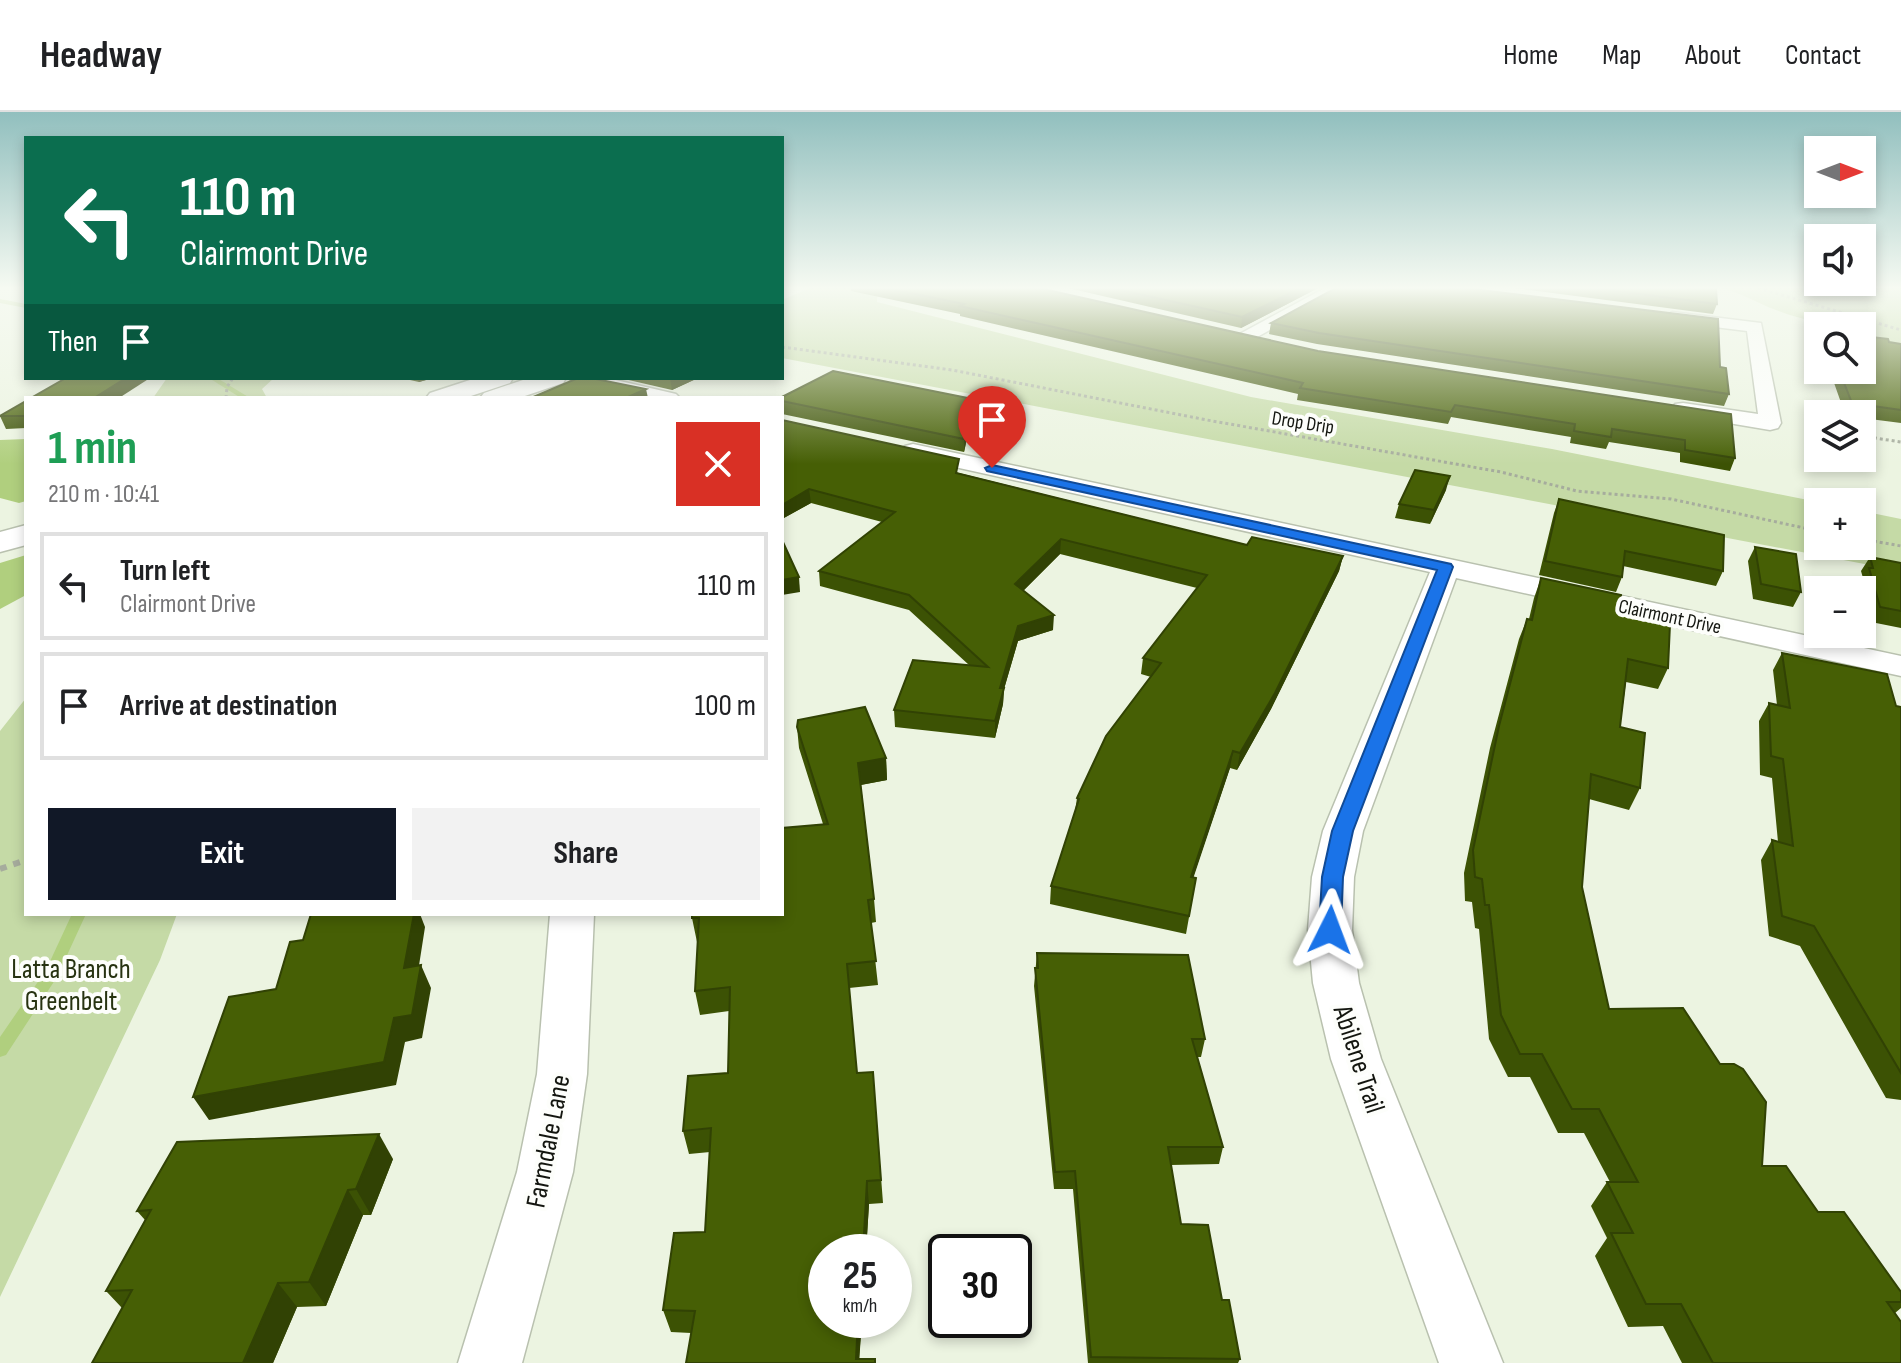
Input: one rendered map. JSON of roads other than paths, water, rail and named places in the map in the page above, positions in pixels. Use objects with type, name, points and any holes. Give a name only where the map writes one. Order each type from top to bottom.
[{"type":"street","points":[[1659,406],[1770,423],[1758,346]]},
{"type":"street","points":[[445,396],[495,380]]},
{"type":"street","points":[[499,396],[548,380]]},
{"type":"street","points":[[588,380],[660,396]]},
{"type":"street","name":"Clairmont Drive","points":[[889,446],[1901,666]]},
{"type":"street","points":[[0,521],[24,515]]},
{"type":"street","points":[[0,542],[24,536]]},
{"type":"street","name":"Abilene Trail","points":[[1446,567],[1343,831],[1333,877],[1330,930],[1336,983],[1356,1059],[1471,1363]]},
{"type":"street","name":"Farmdale Lane","points":[[490,1363],[545,1172],[562,1074],[572,916]]},
{"type":"waterway","points":[[215,380],[243,396]]},
{"type":"waterway","points":[[0,1050],[52,973],[78,916]]},
{"type":"park label","name":"Latta Branch Greenbelt","points":[[71,984]]}]
